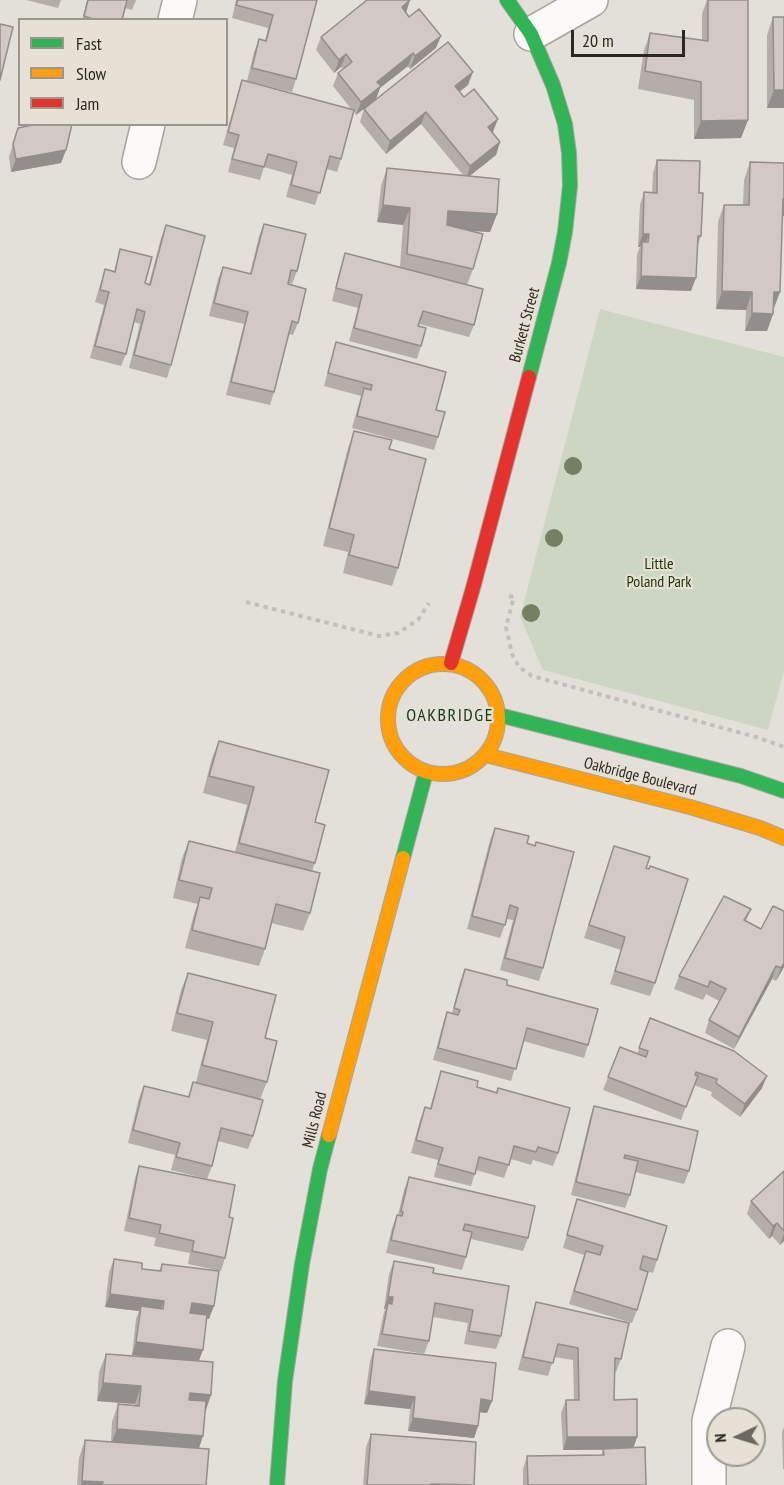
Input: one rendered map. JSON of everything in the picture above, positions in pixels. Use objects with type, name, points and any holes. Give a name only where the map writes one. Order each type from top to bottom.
[{"type":"street","points":[[176,18],[180,0]]},
{"type":"street","name":"Burkett Street","points":[[451,663],[559,264],[570,186],[565,124],[553,86],[531,34],[507,0]]},
{"type":"street","points":[[531,34],[591,0]]},
{"type":"street","points":[[139,162],[148,126]]},
{"type":"street","points":[[451,663],[469,669],[484,681],[494,697],[499,715],[498,729],[494,743],[486,755],[473,766],[458,772],[442,774],[426,772],[412,765],[393,742],[388,714],[398,687],[408,676],[421,667],[451,663]]},
{"type":"street","name":"Oakbridge Boulevard","points":[[499,715],[730,773],[784,791]]},
{"type":"street","name":"Oakbridge Boulevard","points":[[486,755],[690,807],[760,828],[784,838]]},
{"type":"street","name":"Mills Road","points":[[277,1485],[285,1381],[302,1264],[320,1169],[426,772]]},
{"type":"street","points":[[709,1485],[709,1421],[728,1346]]},
{"type":"path","points":[[246,602],[379,636],[398,633],[418,620],[429,603],[430,595]]},
{"type":"path","points":[[507,595],[514,597],[506,627],[512,654],[519,666],[532,676],[756,737],[784,747]]},
{"type":"green space","name":"Little Poland Park","points":[[600,309],[784,357],[784,671],[768,730],[543,670],[520,617]]},
{"type":"building","points":[[88,0],[127,0],[122,18],[84,16]]},
{"type":"building","points":[[238,0],[317,0],[296,79],[252,68],[259,39],[266,41],[273,15],[236,5]]},
{"type":"building","points":[[367,0],[410,0],[402,7],[409,17],[419,9],[441,36],[415,56],[413,53],[377,82],[381,86],[361,102],[338,73],[352,62],[346,54],[339,60],[321,37]]},
{"type":"building","points":[[708,0],[748,0],[748,120],[701,121],[701,82],[645,71],[650,33],[708,41]]},
{"type":"building","points":[[773,17],[784,17],[784,90],[774,90]]},
{"type":"building","points":[[0,24],[13,27],[0,80]]},
{"type":"building","points":[[448,42],[473,72],[455,86],[464,97],[474,89],[498,119],[488,127],[500,142],[470,166],[426,112],[390,141],[364,109]]},
{"type":"building","points":[[242,80],[354,110],[341,159],[330,156],[320,193],[291,185],[297,162],[268,154],[264,167],[232,159],[239,135],[228,132]]},
{"type":"building","points":[[72,126],[66,150],[16,159],[13,144],[18,128]]},
{"type":"building","points":[[657,160],[700,161],[699,193],[703,193],[696,278],[641,276],[642,242],[648,242],[649,234],[643,234],[644,192],[657,193]]},
{"type":"building","points":[[750,162],[784,163],[780,292],[774,292],[773,314],[752,313],[752,292],[722,291],[724,205],[749,205]]},
{"type":"building","points":[[387,168],[499,179],[497,214],[448,211],[447,225],[483,234],[473,269],[407,254],[410,208],[383,205]]},
{"type":"building","points":[[264,224],[306,234],[297,271],[291,270],[288,284],[306,289],[298,323],[292,321],[274,392],[231,382],[248,312],[214,303],[223,267],[251,274]]},
{"type":"building","points":[[166,225],[205,236],[171,365],[134,355],[145,312],[137,309],[126,354],[95,346],[109,292],[100,290],[105,269],[115,272],[120,249],[152,257],[145,283],[150,285]]},
{"type":"building","points":[[345,253],[483,289],[474,325],[423,311],[418,326],[426,328],[421,346],[354,328],[362,295],[336,288]]},
{"type":"building","points":[[336,342],[446,372],[436,410],[445,412],[438,437],[357,416],[364,388],[371,390],[372,385],[328,373]]},
{"type":"building","points":[[354,431],[392,440],[389,449],[426,459],[398,568],[349,555],[354,535],[329,528]]},
{"type":"building","points":[[219,741],[329,770],[315,822],[325,825],[315,863],[239,843],[254,787],[209,776]]},
{"type":"building","points":[[495,828],[529,836],[527,843],[535,846],[536,842],[574,852],[543,968],[505,958],[518,908],[510,905],[505,925],[472,916]]},
{"type":"building","points":[[189,841],[320,873],[310,913],[276,904],[265,949],[192,930],[200,897],[209,899],[212,888],[179,880]]},
{"type":"building","points":[[614,846],[650,857],[646,868],[649,869],[650,866],[688,879],[655,983],[615,971],[625,937],[589,925]]},
{"type":"building","points":[[724,896],[751,909],[744,920],[761,929],[773,906],[784,911],[784,963],[781,968],[776,966],[739,1037],[709,1020],[726,989],[710,981],[708,987],[679,976]]},
{"type":"building","points":[[465,969],[507,980],[507,985],[598,1009],[588,1045],[527,1028],[516,1069],[438,1048],[447,1012],[458,1015],[460,1010],[454,1008]]},
{"type":"building","points":[[188,973],[276,995],[265,1038],[277,1041],[267,1082],[202,1065],[213,1022],[177,1013]]},
{"type":"building","points":[[650,1018],[734,1051],[767,1076],[745,1104],[716,1083],[717,1079],[696,1072],[695,1075],[698,1076],[686,1107],[608,1077],[620,1047],[646,1057],[648,1051],[639,1048]]},
{"type":"building","points":[[441,1071],[478,1081],[477,1087],[497,1093],[498,1088],[570,1108],[558,1153],[538,1147],[536,1152],[514,1146],[509,1165],[479,1157],[475,1174],[438,1164],[443,1148],[416,1140],[425,1107],[431,1109]]},
{"type":"building","points":[[193,1082],[263,1100],[253,1136],[221,1128],[212,1166],[176,1157],[180,1143],[133,1130],[144,1086],[189,1097]]},
{"type":"building","points":[[594,1106],[698,1131],[689,1171],[625,1155],[624,1158],[638,1161],[630,1195],[576,1182]]},
{"type":"building","points":[[139,1166],[235,1185],[229,1217],[233,1218],[225,1258],[192,1251],[194,1241],[159,1233],[161,1225],[129,1218]]},
{"type":"building","points":[[784,1171],[784,1231],[777,1223],[773,1226],[751,1201]]},
{"type":"building","points":[[409,1177],[535,1206],[528,1238],[465,1224],[463,1230],[472,1232],[466,1257],[391,1240],[397,1215],[402,1216],[401,1211]]},
{"type":"building","points":[[577,1199],[667,1226],[657,1260],[643,1256],[640,1269],[648,1272],[637,1310],[574,1291],[586,1251],[600,1255],[603,1246],[567,1235]]},
{"type":"building","points":[[114,1259],[142,1263],[142,1269],[161,1271],[162,1264],[219,1271],[214,1306],[192,1303],[190,1313],[207,1315],[203,1350],[136,1342],[141,1306],[163,1309],[164,1301],[110,1294]]},
{"type":"building","points":[[394,1261],[434,1268],[433,1273],[509,1286],[501,1336],[469,1331],[473,1310],[435,1303],[429,1341],[382,1334],[388,1303],[392,1304],[393,1297],[388,1297]]},
{"type":"building","points":[[536,1302],[629,1323],[621,1359],[615,1358],[614,1400],[637,1399],[637,1437],[567,1437],[566,1400],[579,1400],[578,1348],[558,1344],[553,1363],[523,1357]]},
{"type":"building","points":[[374,1349],[496,1363],[492,1401],[481,1399],[478,1426],[413,1418],[415,1397],[369,1391]]},
{"type":"building","points":[[106,1354],[213,1362],[211,1395],[190,1393],[189,1400],[206,1401],[203,1436],[117,1429],[118,1404],[139,1406],[141,1386],[103,1383]]},
{"type":"building","points":[[371,1434],[476,1442],[474,1485],[367,1485]]},
{"type":"building","points":[[85,1440],[209,1449],[206,1485],[102,1485],[103,1482],[82,1481]]},
{"type":"building","points":[[645,1447],[646,1485],[528,1485],[527,1456],[604,1455],[603,1449]]},
{"type":"traffic: fast","points":[[507,0],[531,34],[553,85],[565,124],[569,153],[570,186],[565,232],[529,377]]},
{"type":"traffic: fast","points":[[499,715],[741,776],[784,791]]},
{"type":"traffic: fast","points":[[403,858],[426,772]]},
{"type":"traffic: fast","points":[[277,1485],[285,1381],[302,1264],[320,1169],[329,1135]]},
{"type":"traffic: slow","points":[[443,664],[464,668],[482,680],[494,698],[498,719],[494,740],[482,758],[464,770],[443,774],[422,770],[404,758],[392,740],[388,719],[392,698],[404,680],[422,668],[443,664]]},
{"type":"traffic: slow","points":[[486,755],[690,807],[760,828],[784,838]]},
{"type":"traffic: slow","points":[[329,1135],[403,858]]},
{"type":"traffic: jam","points":[[451,663],[529,377]]},
{"type":"district","name":"OAKBRIDGE","points":[[450,716]]}]
